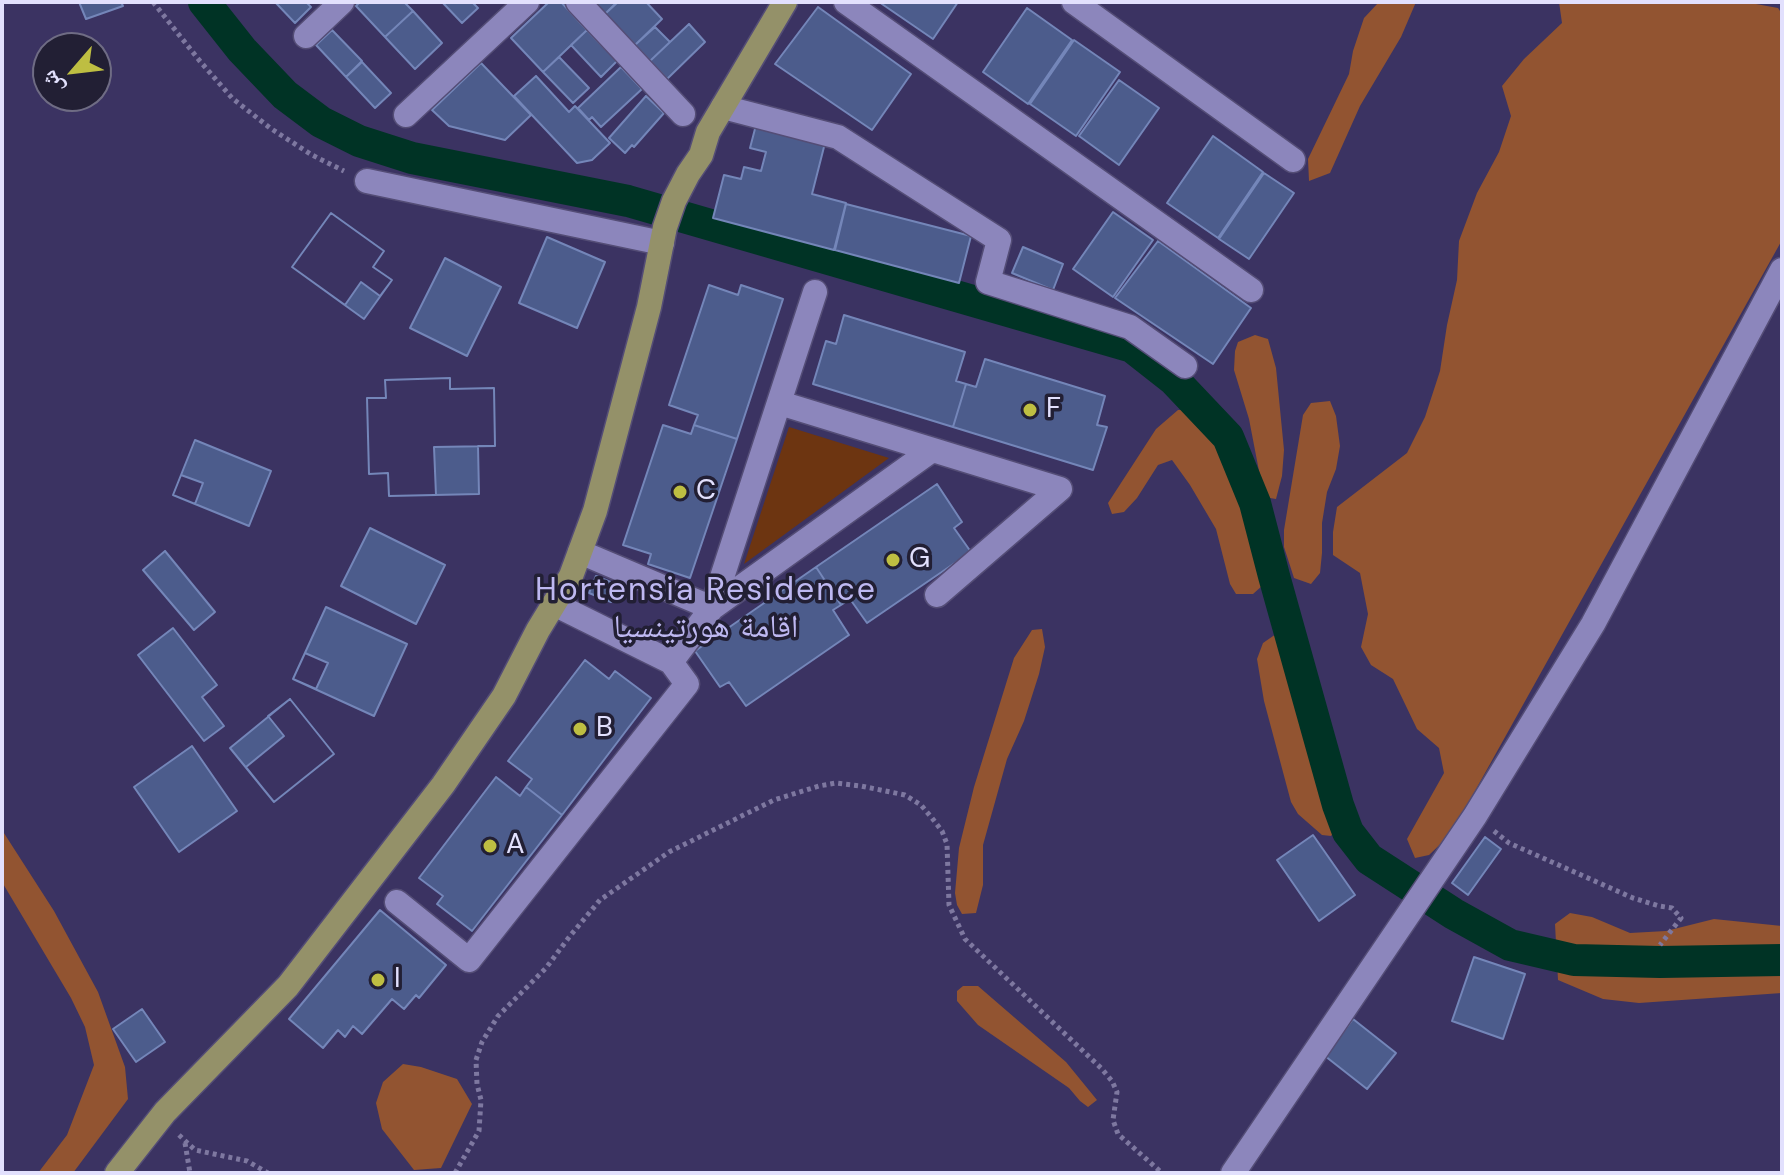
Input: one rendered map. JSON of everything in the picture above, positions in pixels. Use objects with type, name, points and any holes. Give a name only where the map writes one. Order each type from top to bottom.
[{"type":"main road","points":[[117,1173],[165,1112],[288,986],[443,785],[504,696],[538,630],[571,576],[595,511],[674,201],[701,155],[708,132],[785,2]]},
{"type":"street","points":[[306,36],[342,2]]},
{"type":"street","points":[[578,2],[683,114]]},
{"type":"street","points":[[846,2],[1251,290]]},
{"type":"street","points":[[1074,2],[1293,160]]},
{"type":"street","points":[[406,115],[524,3]]},
{"type":"street","points":[[723,107],[838,137],[999,240],[988,282],[1130,327],[1185,366]]},
{"type":"street","points":[[367,181],[662,243]]},
{"type":"street","points":[[1233,1173],[1475,816],[1593,624],[1782,270]]},
{"type":"street","points":[[712,608],[815,292]]},
{"type":"street","points":[[780,403],[1060,489],[937,595]]},
{"type":"street","points":[[671,662],[712,608],[932,450]]},
{"type":"street","points":[[580,552],[712,608]]},
{"type":"street","points":[[397,902],[469,960],[687,684],[671,662],[554,604]]},
{"type":"path","points":[[153,2],[232,98],[312,155],[367,181]]},
{"type":"path","points":[[455,1173],[479,1131],[481,1100],[476,1060],[482,1042],[498,1016],[546,968],[600,900],[669,852],[695,839],[774,800],[836,783],[905,795],[921,805],[932,818],[947,844],[949,905],[965,939],[1112,1081],[1117,1092],[1113,1120],[1118,1134],[1162,1173]]},
{"type":"path","points":[[1475,816],[1509,843],[1633,898],[1672,908],[1681,918],[1660,945]]},
{"type":"path","points":[[165,1112],[185,1142],[195,1150],[247,1161],[268,1173]]},
{"type":"path","points":[[185,1142],[190,1173]]},
{"type":"shaded area","points":[[1379,2],[1416,2],[1401,37],[1360,106],[1330,173],[1309,181],[1308,159],[1349,74],[1364,18]]},
{"type":"shaded area","points":[[1559,2],[1745,2],[1778,8],[1782,14],[1782,240],[1451,834],[1429,855],[1415,858],[1407,839],[1444,773],[1439,748],[1417,729],[1393,679],[1371,665],[1361,647],[1368,614],[1360,573],[1333,555],[1337,507],[1407,453],[1425,417],[1440,371],[1457,280],[1459,241],[1477,193],[1499,152],[1511,116],[1502,86],[1524,59],[1562,23]]},
{"type":"shaded area","points":[[1255,335],[1268,339],[1276,368],[1284,450],[1276,499],[1264,497],[1249,419],[1234,370],[1238,342]]},
{"type":"shaded area","points":[[1330,401],[1336,416],[1340,446],[1322,523],[1320,573],[1311,584],[1294,578],[1284,547],[1284,530],[1303,415],[1311,403]]},
{"type":"shaded area","points":[[1178,410],[1190,410],[1207,428],[1242,502],[1264,572],[1262,586],[1253,594],[1236,594],[1230,584],[1216,529],[1172,460],[1158,465],[1124,512],[1112,514],[1108,503],[1156,429]]},
{"type":"shaded area","points":[[789,427],[889,458],[744,564]]},
{"type":"shaded area","points":[[1042,629],[1045,647],[1039,674],[1024,721],[1007,759],[983,845],[983,885],[976,913],[962,914],[955,893],[959,848],[974,787],[1014,658],[1032,630]]},
{"type":"shaded area","points":[[1276,634],[1286,640],[1332,811],[1335,830],[1331,836],[1322,835],[1298,814],[1291,802],[1264,701],[1257,659],[1263,643]]},
{"type":"shaded area","points":[[2,830],[54,911],[98,992],[125,1067],[128,1099],[73,1173],[38,1173],[67,1135],[94,1065],[85,1027],[71,998],[2,882]]},
{"type":"shaded area","points":[[1570,913],[1592,917],[1630,933],[1666,931],[1714,919],[1782,926],[1782,993],[1639,1003],[1603,999],[1558,980],[1555,924]]},
{"type":"shaded area","points":[[963,986],[978,986],[1066,1062],[1097,1100],[1088,1107],[1069,1088],[978,1025],[957,1001],[957,991]]},
{"type":"shaded area","points":[[403,1064],[457,1079],[472,1104],[441,1168],[414,1170],[382,1129],[376,1103],[383,1082]]},
{"type":"building","points":[[79,2],[121,2],[123,6],[86,19]]},
{"type":"building","points":[[275,2],[306,2],[311,7],[295,23]]},
{"type":"building","points":[[360,2],[404,2],[413,11],[385,37],[356,6]]},
{"type":"building","points":[[442,2],[472,2],[478,8],[462,23]]},
{"type":"building","points":[[549,2],[561,2],[587,30],[543,72],[511,38]]},
{"type":"building","points":[[593,2],[617,2],[605,14]]},
{"type":"building","points":[[618,2],[646,2],[662,19],[635,45],[605,14]]},
{"type":"building","points":[[879,2],[958,2],[933,39]]},
{"type":"building","points":[[818,7],[911,74],[872,130],[775,64]]},
{"type":"building","points":[[1027,8],[1072,40],[1028,104],[983,72]]},
{"type":"building","points":[[413,11],[442,43],[415,69],[385,37]]},
{"type":"building","points":[[689,24],[705,42],[667,79],[650,61]]},
{"type":"building","points":[[655,27],[670,42],[650,61],[635,45]]},
{"type":"building","points":[[332,30],[362,61],[346,77],[316,45]]},
{"type":"building","points":[[587,30],[617,61],[601,77],[571,45]]},
{"type":"building","points":[[1074,40],[1120,72],[1076,136],[1030,104]]},
{"type":"building","points":[[559,57],[589,88],[573,103],[543,72]]},
{"type":"building","points":[[362,62],[391,93],[375,108],[346,77]]},
{"type":"building","points":[[481,63],[531,115],[505,140],[449,126],[432,110]]},
{"type":"building","points":[[621,67],[642,89],[601,127],[578,108]]},
{"type":"building","points":[[536,76],[569,112],[575,106],[610,143],[592,160],[577,163],[514,96]]},
{"type":"building","points":[[1119,80],[1159,108],[1119,165],[1079,136]]},
{"type":"building","points":[[646,96],[664,113],[625,153],[609,138]]},
{"type":"building","points":[[756,125],[825,143],[812,194],[846,203],[834,250],[713,218],[724,175],[741,179],[744,167],[761,171],[766,152],[750,148]]},
{"type":"building","points":[[1213,136],[1263,172],[1218,238],[1167,203]]},
{"type":"building","points":[[1264,173],[1294,193],[1249,259],[1219,239]]},
{"type":"building","points":[[846,204],[971,236],[959,283],[835,250]]},
{"type":"building","points":[[1113,212],[1153,240],[1113,297],[1073,269]]},
{"type":"building","points":[[331,213],[384,251],[373,267],[392,280],[380,296],[361,282],[345,305],[292,267]]},
{"type":"building","points":[[331,213],[384,251],[373,267],[392,280],[364,319],[292,267]]},
{"type":"building","points":[[547,237],[605,262],[577,328],[519,303]]},
{"type":"building","points":[[1158,241],[1251,308],[1213,364],[1115,298]]},
{"type":"building","points":[[1023,247],[1063,264],[1053,290],[1012,273]]},
{"type":"building","points":[[445,258],[501,287],[467,356],[410,328]]},
{"type":"building","points":[[709,285],[738,295],[741,285],[783,299],[737,439],[694,425],[698,415],[669,405]]},
{"type":"building","points":[[844,315],[965,352],[956,381],[966,384],[953,427],[813,384],[826,341],[836,344]]},
{"type":"building","name":"F","points":[[985,359],[1105,396],[1097,425],[1107,427],[1093,470],[953,427],[966,384],[976,387]]},
{"type":"building","points":[[450,378],[450,389],[494,388],[495,446],[434,447],[436,495],[389,496],[388,473],[369,474],[367,398],[386,398],[385,380]]},
{"type":"building","points":[[450,378],[450,389],[494,388],[495,446],[478,446],[479,494],[389,496],[388,473],[369,474],[367,398],[386,398],[385,380]]},
{"type":"building","name":"C","points":[[663,425],[691,434],[694,425],[737,439],[690,578],[648,564],[651,554],[623,545]]},
{"type":"building","points":[[195,440],[271,471],[249,526],[173,495]]},
{"type":"building","points":[[181,475],[203,483],[195,504],[173,495]]},
{"type":"building","name":"G","points":[[937,484],[962,522],[954,528],[971,552],[867,623],[850,599],[841,605],[816,567]]},
{"type":"building","points":[[370,528],[445,565],[416,624],[341,586]]},
{"type":"building","points":[[165,551],[215,612],[194,630],[143,570]]},
{"type":"building","points":[[816,567],[841,605],[833,610],[849,635],[746,706],[729,682],[720,687],[695,651]]},
{"type":"building","points":[[596,576],[618,585],[611,602],[589,593]]},
{"type":"building","points":[[326,607],[407,644],[374,716],[293,679]]},
{"type":"building","points":[[173,628],[217,685],[202,697],[224,726],[204,741],[138,655]]},
{"type":"building","points":[[305,653],[328,663],[316,689],[293,679]]},
{"type":"building","name":"B","points":[[585,660],[609,679],[615,671],[651,698],[562,815],[526,787],[532,779],[508,761]]},
{"type":"building","points":[[290,699],[334,754],[274,802],[246,767],[284,736],[268,716]]},
{"type":"building","points":[[290,699],[334,754],[274,802],[230,748]]},
{"type":"building","points":[[192,746],[237,811],[179,852],[134,787]]},
{"type":"building","name":"A","points":[[496,777],[520,796],[526,787],[562,815],[472,931],[437,904],[443,896],[419,878]]},
{"type":"building","points":[[1313,835],[1355,895],[1319,921],[1277,860]]},
{"type":"building","points":[[1485,837],[1501,849],[1468,895],[1452,883]]},
{"type":"building","name":"I","points":[[380,910],[446,965],[419,998],[416,995],[404,1009],[392,999],[362,1034],[353,1026],[345,1037],[338,1030],[323,1048],[289,1019]]},
{"type":"building","points":[[1474,957],[1525,974],[1503,1039],[1452,1021]]},
{"type":"building","points":[[142,1009],[165,1042],[136,1062],[113,1029]]},
{"type":"building","points":[[1353,1019],[1396,1053],[1367,1089],[1325,1056]]},
{"type":"waterway","points":[[204,2],[242,50],[285,95],[321,122],[359,141],[412,158],[628,201],[1132,347],[1174,380],[1228,437],[1255,503],[1338,805],[1348,832],[1369,859],[1454,914],[1510,945],[1574,960],[1782,960]]},
{"type":"place","name":"F","points":[[1030,410]]},
{"type":"place","name":"C","points":[[680,492]]},
{"type":"place","name":"G","points":[[893,560]]},
{"type":"place","name":"B","points":[[580,729]]},
{"type":"place","name":"A","points":[[490,846]]},
{"type":"place","name":"I","points":[[378,980]]},
{"type":"district","name":"Hortensia Residence اقامة هورتينسيا","points":[[706,610]]}]
